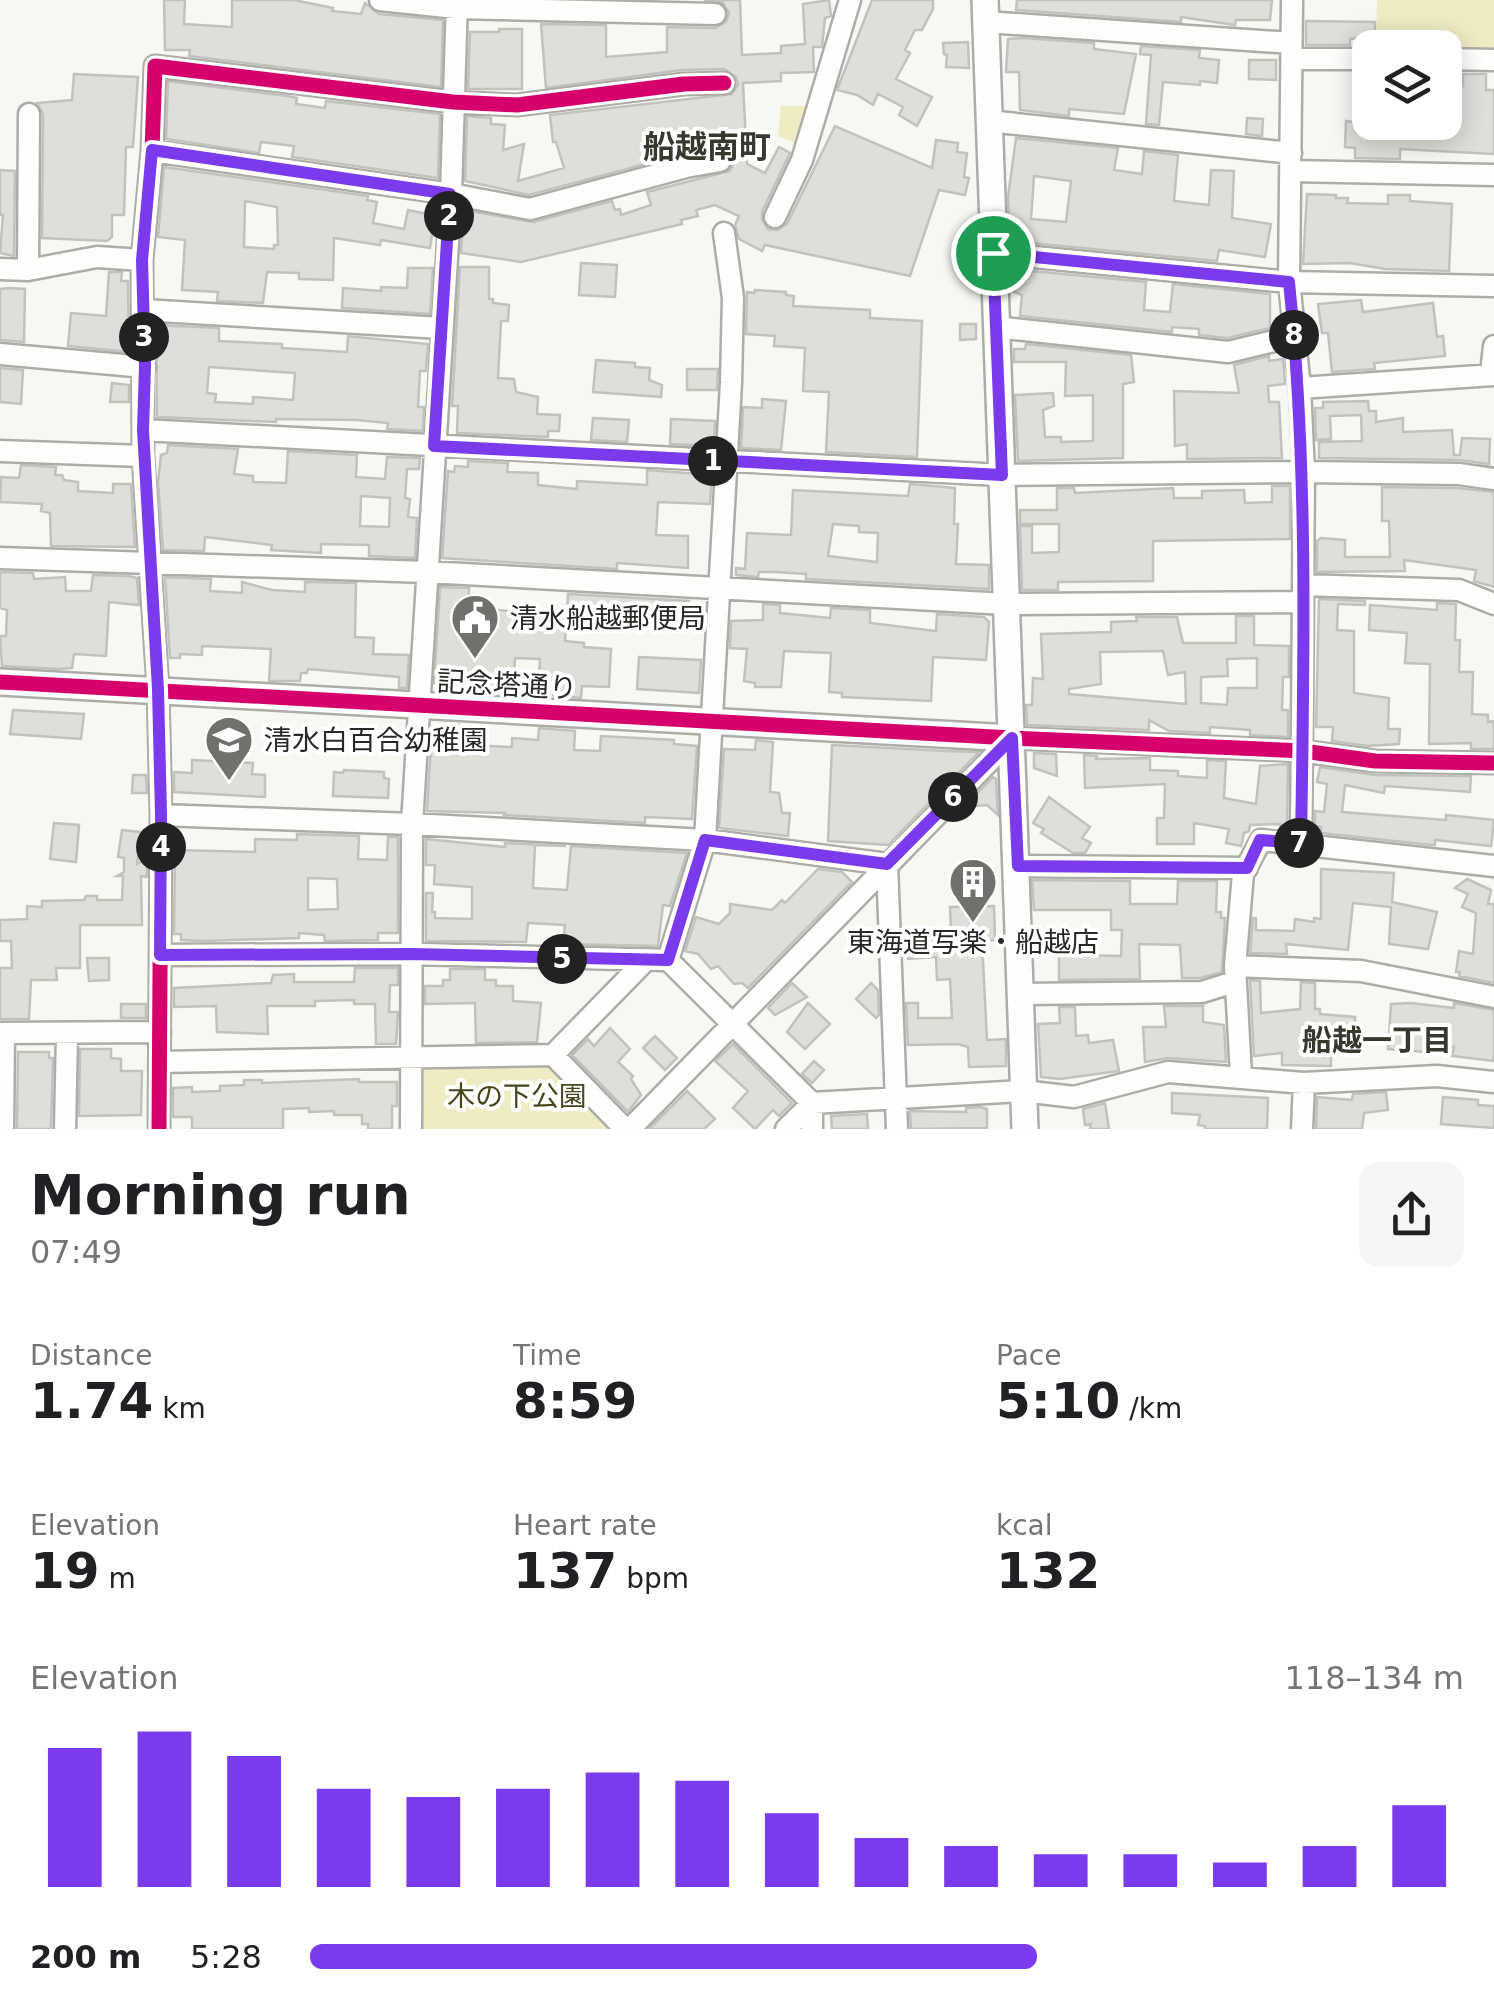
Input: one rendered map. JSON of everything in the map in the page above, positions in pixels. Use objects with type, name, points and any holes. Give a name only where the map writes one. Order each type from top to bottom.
[{"type":"street","points":[[380,0],[715,14]]},
{"type":"street","points":[[775,217],[802,160],[850,0]]},
{"type":"street","points":[[1292,0],[1289,282],[1304,472],[1301,843]]},
{"type":"street","points":[[411,1129],[412,824],[422,706],[457,4]]},
{"type":"street","points":[[1025,1129],[986,11],[1352,57]]},
{"type":"street","points":[[1462,60],[1494,60]]},
{"type":"street","points":[[160,1129],[158,689],[143,456],[142,260],[152,150],[154,66],[516,106],[684,84],[724,83]]},
{"type":"street","points":[[28,270],[29,114]]},
{"type":"street","points":[[988,122],[1291,162],[1494,175]]},
{"type":"street","points":[[152,150],[450,194],[530,210],[720,161]]},
{"type":"street","points":[[668,960],[705,840],[728,462],[733,298],[724,234]]},
{"type":"street","points":[[993,253],[1289,282],[1494,286]]},
{"type":"street","points":[[0,269],[28,270],[97,258],[142,260]]},
{"type":"street","points":[[143,310],[441,328]]},
{"type":"street","points":[[996,327],[1228,352],[1294,336]]},
{"type":"street","points":[[1300,388],[1492,374],[1494,346]]},
{"type":"street","points":[[0,354],[145,367]]},
{"type":"street","points":[[143,430],[1002,475],[1304,472],[1494,478]]},
{"type":"street","points":[[0,451],[143,456]]},
{"type":"street","points":[[0,558],[427,572],[1006,604],[1459,590],[1494,604]]},
{"type":"street","name":"記念塔通り","points":[[0,682],[1012,738]]},
{"type":"street","points":[[553,1056],[628,1129],[1012,738],[1302,751],[1375,761],[1494,763]]},
{"type":"street","points":[[161,815],[705,840],[887,864]]},
{"type":"street","points":[[1241,1076],[1234,974],[1247,868],[1260,840],[1494,866]]},
{"type":"street","points":[[887,864],[897,1129]]},
{"type":"street","points":[[1018,866],[1247,868]]},
{"type":"street","points":[[160,955],[412,954],[668,960],[812,1103],[812,1129]]},
{"type":"street","points":[[160,1062],[553,1056],[644,962]]},
{"type":"street","points":[[1022,994],[1202,992],[1234,974],[1360,971],[1494,997]]},
{"type":"street","points":[[3,1129],[2,1034],[160,1032]]},
{"type":"street","points":[[66,1129],[67,1035]]},
{"type":"street","points":[[786,1129],[812,1103],[1023,1091],[1074,1096],[1168,1072],[1304,1083],[1437,1076],[1494,1082]]},
{"type":"street","points":[[1302,1129],[1304,1083]]},
{"type":"green space","points":[[1377,0],[1494,0],[1494,52],[1462,51],[1462,30],[1376,30]]},
{"type":"green space","points":[[781,106],[804,106],[810,112],[800,145],[778,136]]},
{"type":"green space","name":"木の下公園","points":[[421,1064],[551,1064],[614,1129],[422,1129]]},
{"type":"building","points":[[164,0],[185,0],[184,24],[232,27],[232,0],[294,0],[361,14],[365,3],[379,14],[443,20],[441,87],[189,56],[190,50],[165,50]]},
{"type":"building","points":[[704,0],[740,0],[742,55],[781,53],[781,46],[805,44],[803,4],[829,0],[831,16],[825,18],[822,47],[813,47],[814,72],[781,73],[781,81],[743,83],[747,164],[765,173],[779,147],[790,153],[762,212],[768,229],[777,230],[787,224],[835,126],[932,168],[936,140],[958,143],[957,152],[967,153],[964,177],[969,178],[965,195],[939,190],[910,276],[765,245],[762,251],[739,239],[735,225],[739,216],[715,205],[696,210],[698,216],[681,220],[682,224],[521,262],[461,253],[464,210],[533,222],[612,201],[621,215],[651,205],[647,192],[730,171],[734,160],[731,153],[718,147],[529,195],[465,181],[467,116],[491,118],[491,124],[505,125],[503,150],[524,144],[518,181],[564,168],[553,142],[550,115],[732,94],[738,84],[736,77],[724,69],[682,70],[546,88],[541,24],[606,25],[606,57],[667,52],[667,27],[715,28],[726,22],[729,13],[723,3]]},
{"type":"building","points":[[872,0],[933,0],[933,9],[922,30],[915,30],[905,50],[910,53],[896,79],[932,97],[917,126],[899,115],[903,107],[878,94],[873,105],[857,95],[837,90]]},
{"type":"building","points":[[1017,0],[1272,0],[1270,20],[1236,20],[1235,25],[1181,17],[1181,22],[1016,10]]},
{"type":"building","points":[[1306,21],[1375,22],[1375,30],[1352,30],[1350,45],[1306,45]]},
{"type":"building","points":[[522,29],[522,89],[468,89],[470,32]]},
{"type":"building","points":[[1008,39],[1094,43],[1094,49],[1136,54],[1124,114],[1069,109],[1069,116],[1020,110],[1019,72],[1006,72]]},
{"type":"building","points":[[968,42],[969,68],[946,67],[943,43]]},
{"type":"building","points":[[1141,46],[1200,50],[1199,58],[1219,60],[1217,83],[1163,82],[1159,125],[1146,124],[1151,55],[1140,54]]},
{"type":"building","points":[[1249,60],[1276,60],[1276,80],[1249,79]]},
{"type":"building","points":[[74,74],[138,77],[133,147],[126,147],[124,215],[112,215],[112,237],[107,241],[42,238],[43,114],[37,103],[72,100]]},
{"type":"building","points":[[1463,74],[1486,74],[1486,90],[1494,90],[1494,154],[1400,149],[1400,159],[1355,158],[1355,148],[1345,147],[1346,121],[1352,122],[1352,140],[1462,140]]},
{"type":"building","points":[[168,81],[288,96],[297,98],[296,104],[325,108],[326,101],[440,114],[438,178],[292,157],[294,146],[261,142],[259,153],[166,139]]},
{"type":"building","points":[[1247,118],[1263,119],[1262,136],[1246,134]]},
{"type":"building","points":[[1016,138],[1118,148],[1114,170],[1142,174],[1144,151],[1178,155],[1174,201],[1209,205],[1211,170],[1234,171],[1232,218],[1271,224],[1265,257],[1219,250],[1217,261],[1010,241],[1008,197]],"holes":[[[1034,176],[1071,181],[1066,222],[1031,219]]]},
{"type":"building","points":[[164,167],[368,196],[367,200],[377,202],[373,223],[404,229],[408,210],[436,212],[430,248],[334,238],[333,280],[299,279],[299,273],[267,272],[263,303],[217,301],[218,292],[182,290],[185,240],[158,237]],"holes":[[[245,201],[277,207],[278,245],[274,249],[244,247]]]},
{"type":"building","points":[[0,170],[15,171],[14,256],[0,253]]},
{"type":"building","points":[[1307,194],[1336,195],[1348,198],[1347,203],[1388,204],[1388,195],[1410,195],[1410,201],[1452,204],[1449,271],[1385,269],[1350,263],[1303,264]]},
{"type":"building","points":[[581,263],[617,265],[615,297],[579,295]]},
{"type":"building","points":[[460,267],[489,267],[489,299],[509,305],[508,321],[501,321],[498,378],[514,379],[516,392],[538,397],[537,414],[560,415],[559,431],[548,431],[548,437],[457,433],[458,406],[452,406]]},
{"type":"building","points":[[408,268],[433,268],[430,314],[342,308],[343,288],[407,288]]},
{"type":"building","points":[[1012,269],[1146,282],[1144,310],[1170,312],[1173,284],[1270,294],[1270,328],[1227,338],[1199,335],[1199,329],[1172,327],[1172,332],[1020,316],[1022,295],[1012,291]]},
{"type":"building","points":[[109,272],[122,272],[121,281],[128,281],[129,352],[68,346],[71,313],[106,316]]},
{"type":"building","points":[[0,289],[25,289],[24,342],[0,340]]},
{"type":"building","points":[[747,292],[786,292],[794,296],[793,306],[870,310],[870,318],[922,321],[917,457],[826,452],[829,392],[803,391],[805,348],[774,346],[775,336],[746,334]]},
{"type":"building","points":[[1361,300],[1363,312],[1433,303],[1437,337],[1443,336],[1445,356],[1374,363],[1375,369],[1332,372],[1328,333],[1322,333],[1318,304]]},
{"type":"building","points":[[960,324],[976,324],[976,339],[960,340]]},
{"type":"building","points":[[156,325],[219,328],[219,341],[282,344],[282,348],[347,352],[348,336],[428,344],[426,371],[420,371],[418,407],[424,407],[423,431],[387,429],[388,423],[357,420],[276,422],[157,417]],"holes":[[[209,367],[295,373],[293,400],[253,397],[253,404],[215,402],[216,394],[207,393]]]},
{"type":"building","points":[[1026,344],[1131,355],[1134,382],[1123,384],[1123,458],[1018,461],[1015,395],[1053,393],[1054,406],[1043,410],[1045,437],[1061,437],[1061,442],[1093,441],[1093,395],[1065,396],[1066,362],[1014,362],[1014,349],[1025,349]]},
{"type":"building","points":[[1269,356],[1269,361],[1283,359],[1285,384],[1268,386],[1269,402],[1279,402],[1282,458],[1187,459],[1187,444],[1175,446],[1174,391],[1239,393],[1234,365]]},
{"type":"building","points":[[596,360],[650,368],[649,380],[662,385],[661,397],[593,392]]},
{"type":"building","points":[[0,368],[23,370],[21,404],[0,402]]},
{"type":"building","points":[[687,369],[718,369],[717,390],[687,390]]},
{"type":"building","points":[[112,383],[129,385],[129,402],[110,402]]},
{"type":"building","points":[[762,399],[786,401],[781,450],[741,448],[743,407],[762,408]]},
{"type":"building","points":[[1368,401],[1369,411],[1376,411],[1376,422],[1403,418],[1403,432],[1452,430],[1454,455],[1460,455],[1462,438],[1490,439],[1489,464],[1319,458],[1319,442],[1362,441],[1361,415],[1330,416],[1331,439],[1316,440],[1315,408],[1323,408],[1323,402]]},
{"type":"building","points":[[593,418],[629,420],[627,442],[591,440]]},
{"type":"building","points":[[671,419],[715,421],[714,446],[670,444]]},
{"type":"building","points":[[168,445],[238,449],[234,474],[253,476],[253,482],[286,483],[288,451],[357,455],[356,477],[385,479],[387,457],[420,458],[419,469],[407,469],[405,498],[410,499],[408,517],[417,518],[415,558],[369,556],[369,545],[321,544],[321,553],[271,550],[272,545],[205,537],[204,551],[163,550],[158,483],[161,455],[167,453]],"holes":[[[361,496],[390,498],[389,527],[360,526]]]},
{"type":"building","points":[[468,461],[508,463],[507,472],[538,473],[538,485],[577,489],[577,481],[647,485],[647,470],[712,475],[710,504],[658,502],[656,535],[688,536],[688,568],[617,563],[617,569],[442,558],[448,471],[454,472],[455,466],[468,467]]},
{"type":"building","points":[[21,465],[56,467],[55,475],[78,482],[78,491],[113,493],[113,484],[131,484],[135,547],[51,546],[50,513],[41,511],[42,504],[0,502],[1,477],[19,478]]},
{"type":"building","points":[[910,484],[955,488],[956,564],[989,565],[989,589],[806,579],[806,574],[775,572],[759,572],[758,577],[736,575],[736,568],[745,569],[747,533],[791,535],[793,490],[908,496]],"holes":[[[833,524],[859,526],[859,532],[878,533],[877,562],[828,556]]]},
{"type":"building","points":[[1272,486],[1290,486],[1290,539],[1153,541],[1153,581],[1058,582],[1058,590],[1022,590],[1020,526],[1032,526],[1032,553],[1059,552],[1059,524],[1020,524],[1020,510],[1057,510],[1057,488],[1074,488],[1075,493],[1173,488],[1174,498],[1202,498],[1202,491],[1244,490],[1245,503],[1272,502]]},
{"type":"building","points":[[1382,487],[1494,492],[1494,587],[1474,581],[1476,570],[1404,560],[1405,571],[1317,572],[1317,541],[1321,538],[1345,540],[1345,557],[1390,557],[1389,521],[1382,521]]},
{"type":"building","points":[[0,572],[33,573],[34,579],[65,577],[66,591],[91,591],[93,575],[129,576],[137,578],[139,605],[109,602],[106,656],[74,654],[72,668],[2,666],[0,636],[6,636],[7,610],[0,608]]},
{"type":"building","points":[[165,577],[211,579],[210,591],[242,593],[242,582],[272,590],[305,592],[305,582],[356,583],[355,637],[374,638],[373,654],[409,655],[407,688],[399,688],[399,677],[308,669],[301,673],[300,681],[269,681],[271,649],[202,646],[202,655],[180,654],[180,658],[170,658]]},
{"type":"building","points":[[440,587],[469,588],[468,607],[567,617],[565,641],[611,649],[609,687],[582,686],[581,698],[538,694],[540,659],[515,658],[513,691],[491,691],[487,678],[459,677],[458,685],[434,683]]},
{"type":"building","points":[[568,594],[689,601],[688,620],[567,614]]},
{"type":"building","points":[[1319,599],[1365,601],[1365,605],[1338,604],[1337,630],[1354,631],[1354,693],[1389,698],[1388,729],[1400,729],[1399,744],[1367,746],[1332,741],[1333,727],[1316,727]]},
{"type":"building","points":[[1437,603],[1456,604],[1459,672],[1473,672],[1472,714],[1488,715],[1488,722],[1494,721],[1494,749],[1471,749],[1471,743],[1429,744],[1430,664],[1405,663],[1407,633],[1369,630],[1370,605],[1437,610]]},
{"type":"building","points":[[763,604],[780,605],[780,613],[830,618],[831,608],[870,610],[870,623],[936,631],[937,614],[984,617],[989,622],[986,660],[933,657],[931,701],[842,697],[842,693],[829,692],[831,653],[784,651],[781,687],[755,687],[755,683],[744,681],[747,649],[730,648],[731,621],[763,620]]},
{"type":"building","points":[[1236,616],[1254,616],[1254,645],[1289,646],[1289,677],[1283,677],[1282,710],[1288,710],[1288,737],[1210,727],[1210,733],[1169,731],[1149,720],[1149,730],[1027,725],[1026,705],[1032,705],[1033,678],[1043,679],[1041,634],[1111,632],[1111,622],[1137,621],[1136,617],[1177,617],[1183,643],[1236,643]],"holes":[[[1163,651],[1168,675],[1185,672],[1186,704],[1069,694],[1069,689],[1101,684],[1100,652]],[[1257,658],[1257,688],[1228,688],[1227,705],[1201,703],[1201,677],[1228,676],[1227,659]]]},
{"type":"building","points":[[639,657],[701,660],[699,693],[637,689]]},
{"type":"building","points":[[13,710],[84,714],[81,739],[10,734]]},
{"type":"building","points":[[459,725],[472,726],[470,745],[512,747],[512,738],[538,740],[539,728],[575,731],[574,750],[600,751],[601,736],[674,740],[674,744],[697,746],[692,819],[645,817],[645,823],[427,811],[432,727],[458,730]]},
{"type":"building","points":[[756,740],[773,742],[770,792],[779,793],[782,813],[790,813],[788,836],[719,828],[724,749],[755,750]]},
{"type":"building","points":[[832,745],[979,752],[888,845],[828,841]]},
{"type":"building","points":[[1034,753],[1056,754],[1057,776],[1034,768]]},
{"type":"building","points":[[1084,755],[1097,756],[1096,759],[1150,758],[1150,770],[1207,778],[1207,760],[1226,761],[1224,798],[1256,804],[1260,766],[1288,764],[1287,829],[1280,828],[1280,824],[1250,825],[1241,846],[1226,843],[1229,829],[1194,823],[1194,844],[1157,844],[1157,818],[1164,818],[1165,784],[1085,788]]},
{"type":"building","points":[[192,760],[253,763],[252,774],[265,775],[265,797],[174,792],[174,772],[192,773]]},
{"type":"building","points":[[1320,767],[1375,775],[1471,776],[1470,792],[1385,786],[1384,793],[1345,785],[1342,812],[1494,820],[1491,846],[1435,840],[1435,845],[1431,845],[1321,833],[1321,827],[1315,826],[1315,811],[1324,812],[1327,784],[1317,782]]},
{"type":"building","points":[[334,772],[384,772],[384,778],[389,779],[388,798],[333,796]]},
{"type":"building","points":[[133,775],[146,775],[147,793],[132,793]]},
{"type":"building","points":[[993,777],[998,815],[987,805],[975,806],[970,801]]},
{"type":"building","points":[[1049,797],[1090,827],[1082,838],[1091,843],[1085,853],[1073,853],[1041,833],[1044,829],[1033,823]]},
{"type":"building","points":[[54,823],[79,825],[76,862],[50,859]]},
{"type":"building","points":[[122,830],[141,832],[137,864],[147,859],[147,877],[141,876],[142,925],[80,925],[80,968],[56,968],[57,980],[31,980],[29,1019],[0,1019],[0,968],[12,968],[11,941],[0,941],[0,920],[27,919],[27,906],[42,907],[42,901],[84,900],[86,896],[122,900],[123,876],[117,876],[124,872],[124,858],[118,857]]},
{"type":"building","points":[[297,834],[359,836],[358,859],[387,860],[388,837],[398,837],[398,933],[378,933],[378,940],[325,941],[324,935],[299,933],[299,938],[203,941],[181,940],[181,934],[174,934],[175,850],[255,852],[255,839],[297,840]],"holes":[[[308,878],[337,879],[338,909],[308,910]]]},
{"type":"building","points":[[426,839],[505,847],[505,843],[566,846],[535,845],[533,888],[567,890],[571,846],[687,853],[670,906],[663,905],[658,946],[563,944],[565,925],[528,923],[526,942],[426,941],[426,893],[433,893],[435,918],[472,919],[472,887],[434,884],[435,865],[426,865]]},
{"type":"building","points":[[818,869],[842,872],[852,882],[748,988],[742,983],[734,984],[718,966],[711,969],[698,954],[685,951],[696,917],[719,924],[730,913],[730,904],[772,910],[782,900],[785,903]]},
{"type":"building","points":[[1321,869],[1394,873],[1392,902],[1437,912],[1428,949],[1389,944],[1391,907],[1353,903],[1348,950],[1286,944],[1287,954],[1250,953],[1253,918],[1256,930],[1294,931],[1295,919],[1321,919]]},
{"type":"building","points":[[1467,879],[1491,890],[1488,904],[1494,904],[1494,983],[1459,976],[1460,972],[1456,972],[1459,951],[1473,954],[1476,913],[1462,907],[1468,894],[1455,888]]},
{"type":"building","points":[[1032,880],[1130,881],[1130,904],[1177,904],[1178,881],[1217,881],[1216,912],[1225,918],[1222,972],[1182,978],[1180,945],[1139,944],[1140,979],[1059,980],[1059,950],[1076,950],[1076,955],[1121,956],[1122,930],[1111,930],[1111,910],[1034,910]]},
{"type":"building","points":[[994,906],[995,940],[982,941],[987,1040],[1006,1039],[1006,1066],[969,1067],[968,1047],[958,1044],[908,1045],[906,1003],[918,1003],[918,1018],[952,1018],[950,979],[937,980],[936,957],[908,959],[906,935],[951,931],[950,907]]},
{"type":"building","points":[[87,958],[109,958],[109,980],[89,981]]},
{"type":"building","points":[[355,968],[398,968],[398,985],[390,985],[389,1012],[398,1012],[396,1044],[376,1044],[375,1004],[354,1004],[354,1000],[315,1001],[315,1006],[267,1006],[268,1034],[217,1032],[216,1006],[174,1007],[174,988],[271,983],[273,975],[294,974],[294,982],[354,982]]},
{"type":"building","points":[[450,969],[485,969],[485,980],[496,980],[496,986],[513,986],[513,1001],[541,1003],[537,1042],[476,1043],[475,1003],[425,1004],[425,986],[443,986],[443,980],[450,980]]},
{"type":"building","points":[[1250,980],[1260,981],[1261,1013],[1300,1009],[1301,982],[1315,983],[1315,1009],[1320,1009],[1320,1014],[1355,1017],[1356,1045],[1331,1045],[1331,1066],[1282,1065],[1282,1053],[1254,1056]]},
{"type":"building","points":[[792,983],[807,997],[775,1015],[768,1008]]},
{"type":"building","points":[[871,983],[878,990],[876,1018],[856,999]]},
{"type":"building","points":[[808,1003],[830,1024],[805,1049],[787,1032]]},
{"type":"building","points":[[1454,1003],[1494,1010],[1494,1061],[1452,1056],[1454,1047],[1426,1045],[1425,1052],[1388,1049],[1391,1004],[1454,1008]]},
{"type":"building","points":[[121,1004],[146,1004],[146,1018],[121,1018]]},
{"type":"building","points":[[1164,1006],[1203,1006],[1203,1022],[1224,1025],[1226,1062],[1168,1058],[1145,1062],[1143,1027],[1166,1027]]},
{"type":"building","points":[[1059,1007],[1075,1007],[1076,1036],[1088,1035],[1089,1043],[1113,1040],[1119,1071],[1060,1079],[1041,1077],[1038,1024],[1060,1023]]},
{"type":"building","points":[[610,1028],[630,1049],[618,1062],[633,1076],[631,1079],[641,1095],[628,1112],[572,1055],[588,1039],[594,1046]]},
{"type":"building","points":[[655,1036],[677,1058],[665,1070],[643,1048]]},
{"type":"building","points":[[733,1044],[792,1103],[779,1116],[773,1110],[755,1129],[733,1108],[748,1091],[715,1061]]},
{"type":"building","points":[[80,1049],[111,1049],[111,1058],[121,1059],[121,1071],[142,1071],[141,1115],[79,1116]]},
{"type":"building","points":[[18,1052],[49,1052],[49,1058],[53,1058],[51,1129],[17,1129]]},
{"type":"building","points":[[814,1061],[824,1070],[812,1083],[802,1074]]},
{"type":"building","points":[[359,1079],[397,1082],[392,1129],[368,1129],[368,1124],[362,1124],[362,1115],[309,1112],[309,1108],[283,1109],[283,1129],[192,1129],[192,1117],[173,1117],[173,1088],[220,1091],[220,1086],[244,1085],[244,1080],[262,1083]]},
{"type":"building","points":[[687,1091],[715,1119],[704,1129],[649,1129]]},
{"type":"building","points":[[1386,1092],[1388,1110],[1364,1113],[1362,1129],[1316,1129],[1317,1097],[1352,1100],[1353,1094]]},
{"type":"building","points":[[1172,1093],[1268,1098],[1267,1129],[1205,1129],[1198,1125],[1200,1115],[1172,1113]]},
{"type":"building","points":[[1443,1097],[1478,1100],[1478,1105],[1494,1106],[1494,1128],[1441,1124]]},
{"type":"building","points":[[1105,1103],[1109,1129],[1090,1129],[1091,1124],[1085,1125],[1083,1109]]},
{"type":"building","points":[[966,1108],[987,1109],[987,1128],[911,1129],[910,1111],[966,1112]]},
{"type":"building","points":[[867,1114],[868,1129],[832,1129],[831,1116]]},
{"type":"cycle path","points":[[159,1129],[161,815],[158,689],[143,456],[142,260],[155,66],[453,102],[517,105],[684,84],[724,83]]},
{"type":"cycle path","points":[[0,682],[1303,751],[1375,761],[1494,763]]},
{"type":"place","name":"清水船越郵便局","points":[[475,660]]},
{"type":"place","name":"清水白百合幼稚園","points":[[229,782]]},
{"type":"place","name":"東海道写楽・船越店","points":[[973,924]]},
{"type":"district","name":"船越南町","points":[[707,147]]},
{"type":"district","name":"船越一丁目","points":[[1377,1040]]},
{"type":"route","points":[[152,150],[450,194],[434,446],[1002,475],[993,253],[1289,282],[1304,472],[1301,843],[1260,840],[1247,868],[1018,866],[1012,738],[887,864],[705,840],[668,960],[412,954],[160,955],[158,689],[143,456],[142,260],[152,150]]}]
